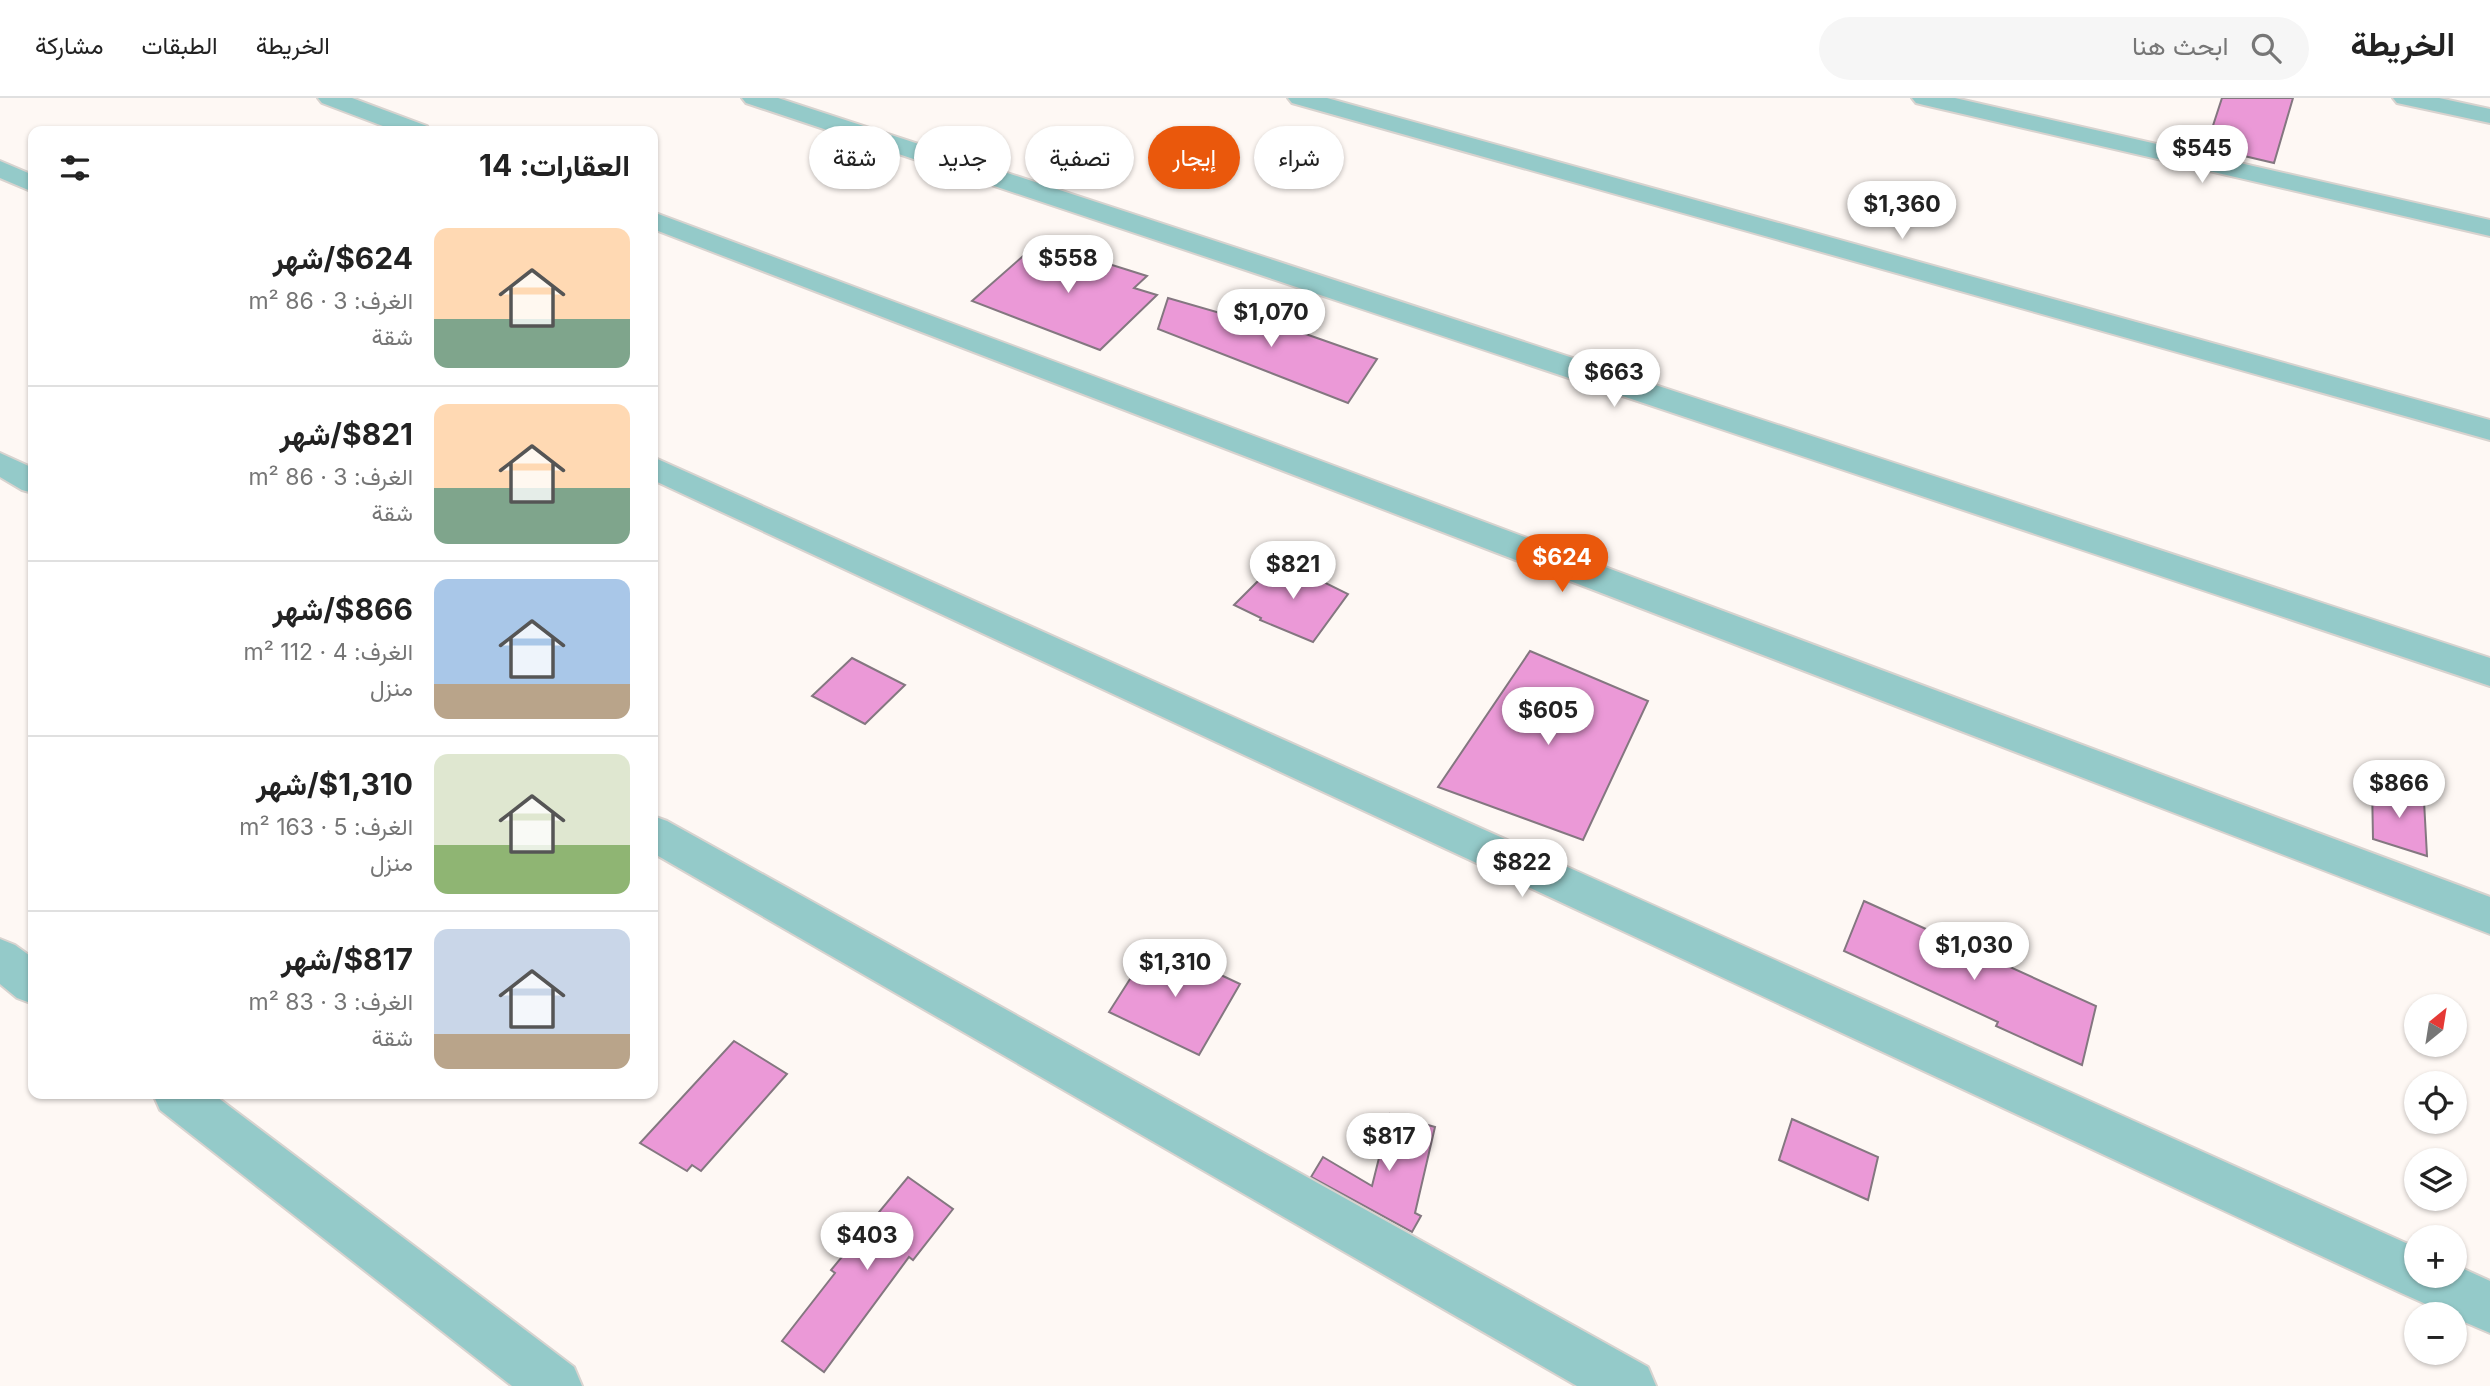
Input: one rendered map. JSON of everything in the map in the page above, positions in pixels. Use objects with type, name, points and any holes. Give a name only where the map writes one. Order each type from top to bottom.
[{"type":"street","points":[[330,98],[405,126]]},
{"type":"street","points":[[754,98],[2490,671]]},
{"type":"street","points":[[1300,98],[2490,430]]},
{"type":"street","points":[[1924,98],[2490,228]]},
{"type":"street","points":[[2405,98],[2490,116]]},
{"type":"street","points":[[0,169],[28,182]]},
{"type":"street","points":[[658,222],[2490,916]]},
{"type":"street","points":[[0,463],[28,479]]},
{"type":"street","points":[[658,469],[2404,1268]]},
{"type":"street","points":[[658,836],[1629,1386]]},
{"type":"street","points":[[0,958],[28,980]]},
{"type":"street","points":[[182,1099],[555,1386]]},
{"type":"street","points":[[2448,1288],[2490,1307]]},
{"type":"building","points":[[2222,98],[2293,98],[2274,163],[2206,147]]},
{"type":"building","points":[[1039,242],[1147,276],[1134,288],[1157,295],[1100,350],[972,301]]},
{"type":"building","points":[[1168,298],[1272,328],[1277,324],[1377,359],[1348,403],[1158,329]]},
{"type":"building","points":[[1279,560],[1348,594],[1313,642],[1260,620],[1261,618],[1234,605]]},
{"type":"building","points":[[1530,651],[1648,701],[1583,840],[1438,787]]},
{"type":"building","points":[[852,658],[905,685],[865,724],[812,696]]},
{"type":"building","points":[[2372,784],[2424,801],[2427,856],[2373,839]]},
{"type":"building","points":[[1864,901],[2096,1006],[2082,1065],[1996,1026],[1998,1022],[1844,951]]},
{"type":"building","points":[[1153,943],[1240,984],[1199,1055],[1109,1012]]},
{"type":"building","points":[[734,1041],[787,1074],[701,1171],[692,1165],[687,1171],[640,1143]]},
{"type":"building","points":[[1390,1114],[1435,1127],[1415,1213],[1421,1216],[1412,1232],[1311,1177],[1323,1157],[1372,1186]]},
{"type":"building","points":[[1792,1119],[1878,1157],[1868,1200],[1779,1160]]},
{"type":"building","points":[[908,1177],[953,1209],[913,1260],[909,1257],[824,1372],[782,1341],[835,1273],[831,1270]]}]
